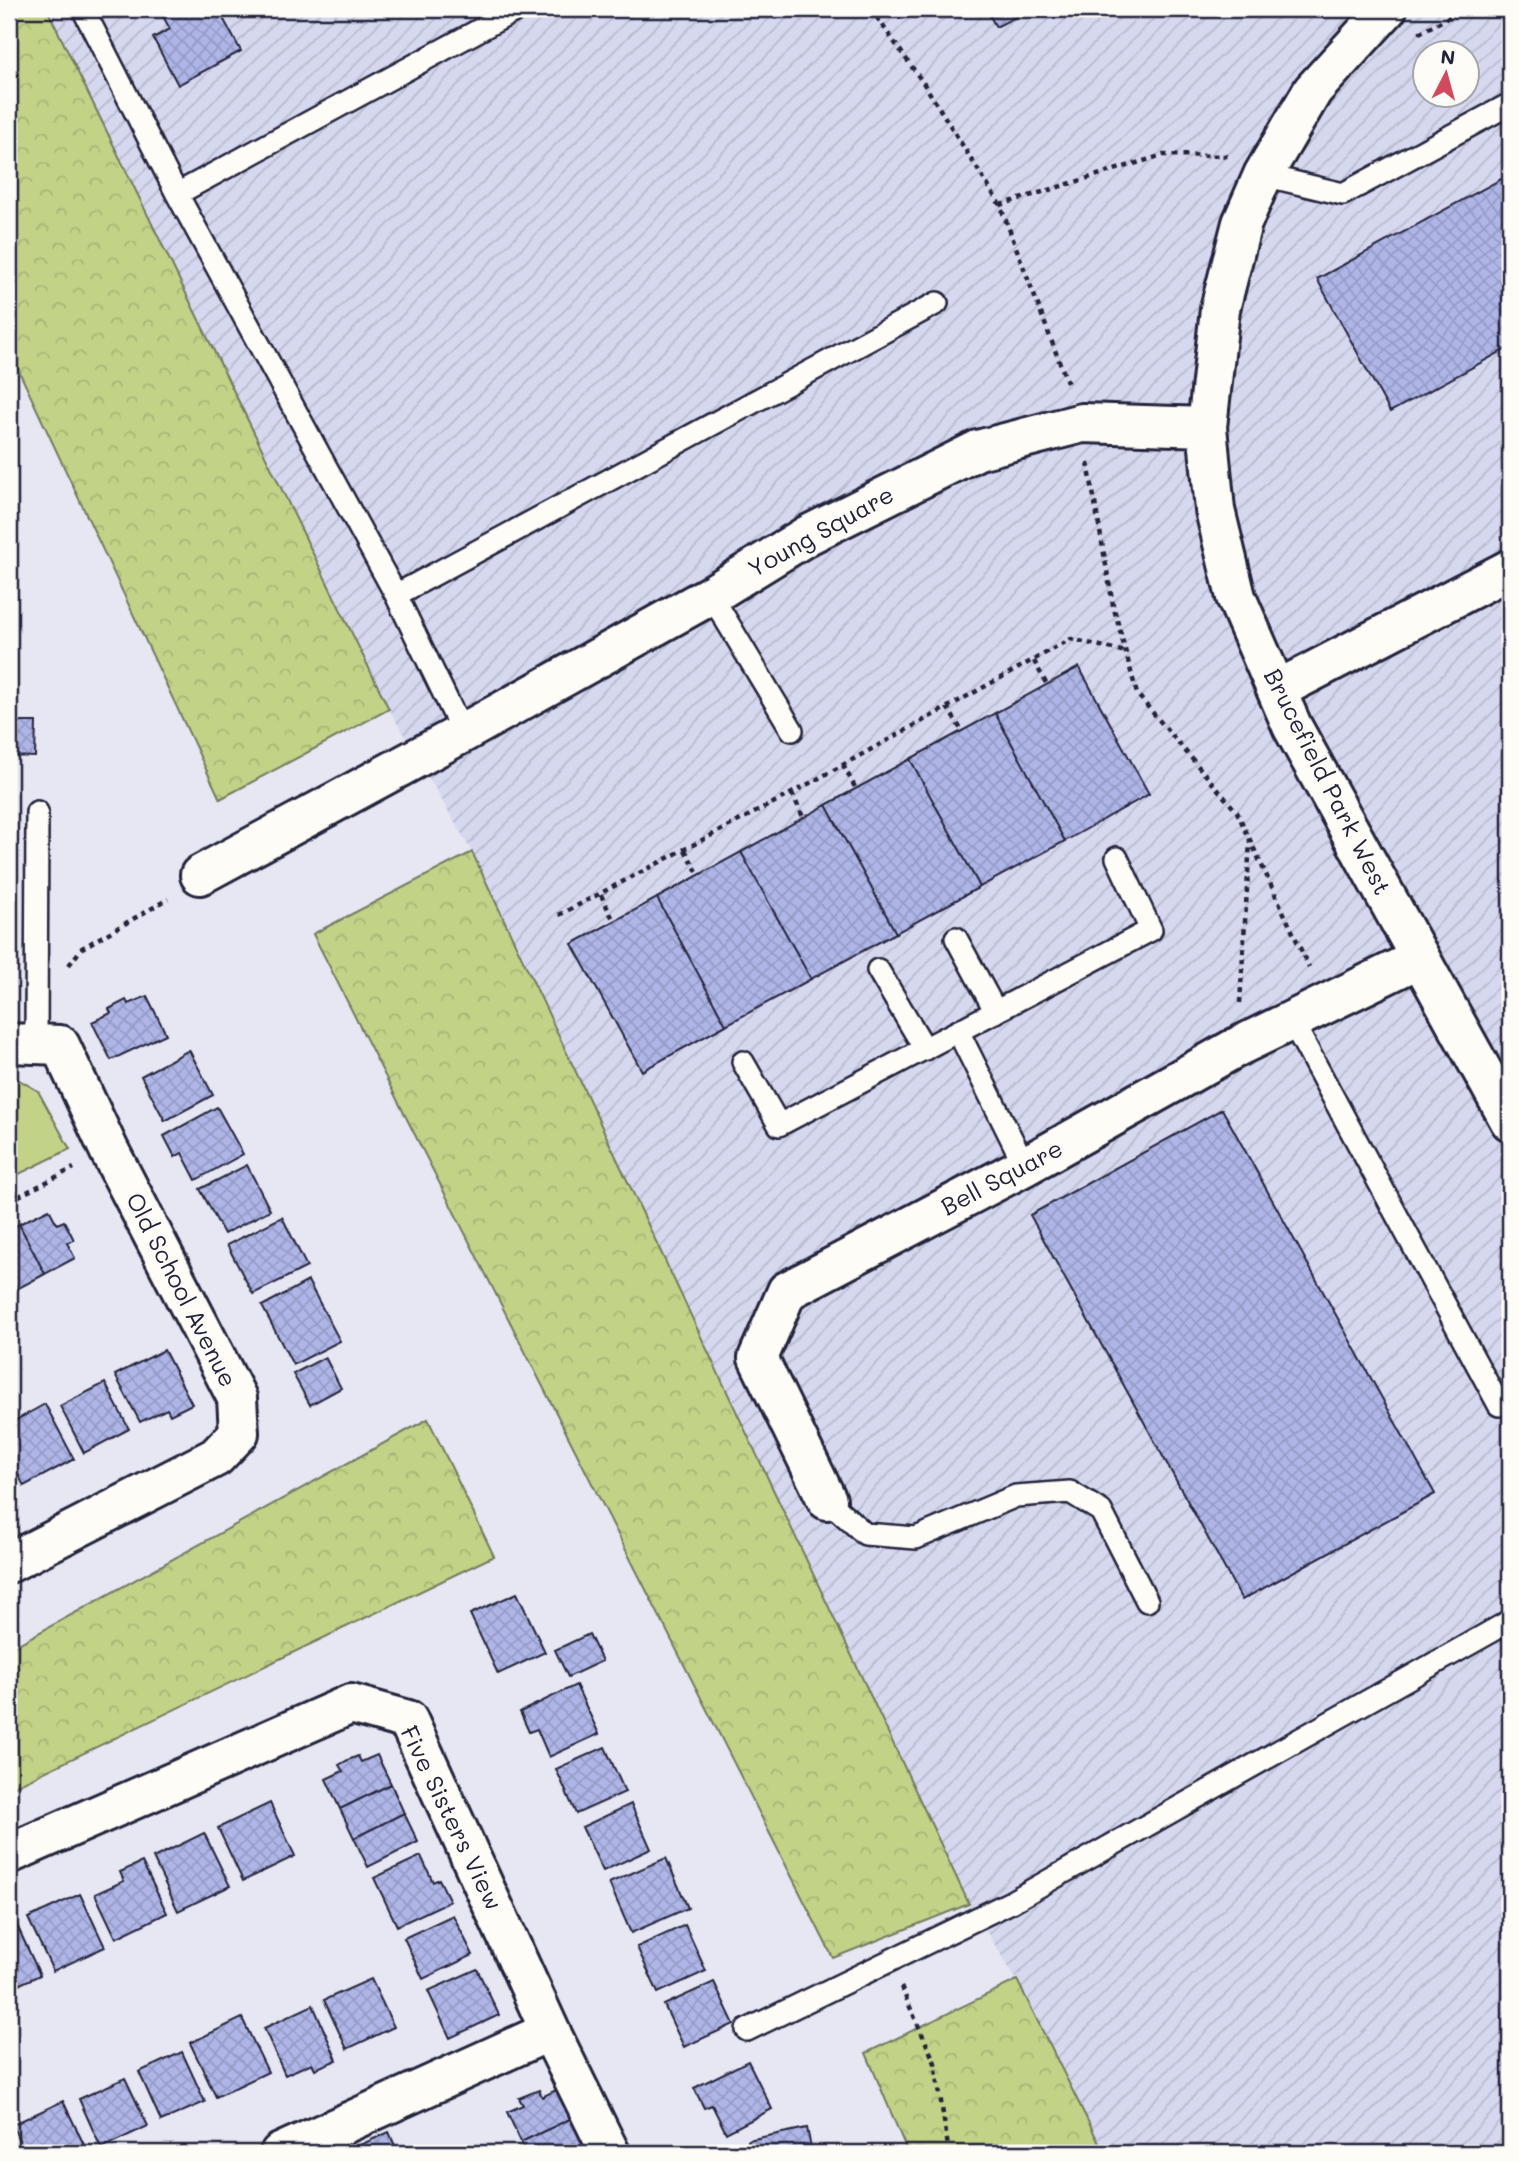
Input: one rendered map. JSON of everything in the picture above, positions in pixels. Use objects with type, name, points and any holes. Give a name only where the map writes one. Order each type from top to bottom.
[{"type":"street","name":"Brucefield Park West","points":[[1387,9],[1313,90],[1269,166],[1242,223],[1220,309],[1207,427],[1215,510],[1236,597],[1299,738],[1510,1121]]},
{"type":"street","name":"Young Square","points":[[200,875],[711,595],[808,535],[978,450],[1082,423],[1207,427]]},
{"type":"street","points":[[1276,690],[1510,569]]},
{"type":"street","name":"Bell Square","points":[[827,1500],[758,1358],[787,1292],[1025,1166],[1237,1047],[1420,958]]},
{"type":"street","name":"Old School Avenue","points":[[9,1563],[216,1457],[239,1433],[237,1398],[109,1150],[60,1045],[27,1031]]},
{"type":"street","name":"Five Sisters View","points":[[9,1854],[351,1704],[408,1720],[550,2031],[610,2153]]},
{"type":"street","points":[[280,2153],[550,2031]]},
{"type":"lane","points":[[83,9],[177,194],[396,595],[463,733]]},
{"type":"lane","points":[[177,194],[518,9]]},
{"type":"lane","points":[[1269,166],[1343,194],[1510,104]]},
{"type":"lane","points":[[396,595],[937,303]]},
{"type":"lane","points":[[711,595],[792,730]]},
{"type":"lane","points":[[27,1031],[37,812]]},
{"type":"lane","points":[[743,1062],[779,1125],[1151,930],[1117,858]]},
{"type":"lane","points":[[956,938],[996,1012]]},
{"type":"lane","points":[[878,970],[925,1049]]},
{"type":"lane","points":[[1292,1020],[1499,1405]]},
{"type":"lane","points":[[958,1032],[1025,1166]]},
{"type":"lane","points":[[827,1500],[865,1534],[916,1538],[1016,1496],[1070,1492],[1101,1511],[1147,1601]]},
{"type":"lane","points":[[747,2030],[1009,1903],[1510,1621]]},
{"type":"path","points":[[871,9],[926,87],[1000,205],[1082,423],[1113,605],[1137,694],[1237,812],[1327,1004]]},
{"type":"path","points":[[1000,205],[1163,155],[1269,166]]},
{"type":"path","points":[[559,915],[792,793],[1071,639],[1126,652]]},
{"type":"path","points":[[1034,661],[1047,685]]},
{"type":"path","points":[[947,707],[962,731]]},
{"type":"path","points":[[843,765],[856,789]]},
{"type":"path","points":[[792,793],[803,817]]},
{"type":"path","points":[[1237,1047],[1250,840]]},
{"type":"path","points":[[685,850],[699,875]]},
{"type":"path","points":[[27,1031],[82,948],[171,897],[200,875]]},
{"type":"path","points":[[601,895],[614,921]]},
{"type":"path","points":[[9,1202],[109,1150]]},
{"type":"path","points":[[889,1961],[934,2063],[948,2153]]},
{"type":"shaded area","points":[[47,9],[1510,9],[1510,2153],[1104,2153],[1017,1980],[969,1904],[472,852],[389,709]]},
{"type":"green space","points":[[9,9],[47,9],[389,709],[220,799],[9,350]]},
{"type":"green space","points":[[472,852],[969,1904],[833,1958],[313,934]]},
{"type":"green space","points":[[9,1074],[38,1091],[70,1149],[9,1179]]},
{"type":"green space","points":[[428,1419],[494,1556],[9,1789],[9,1649]]},
{"type":"green space","points":[[1017,1980],[1104,2153],[908,2153],[866,2053]]},
{"type":"building","points":[[159,9],[218,9],[241,51],[178,85],[153,38],[170,29]]},
{"type":"building","points":[[986,9],[1031,9],[996,27]]},
{"type":"building","points":[[1503,178],[1510,192],[1510,347],[1390,412],[1317,279]]},
{"type":"building","points":[[1079,667],[1149,794],[1065,841],[995,713]]},
{"type":"building","points":[[995,713],[1065,841],[980,887],[910,759]]},
{"type":"building","points":[[9,722],[36,722],[35,757],[9,756]]},
{"type":"building","points":[[910,759],[980,887],[896,933],[826,805]]},
{"type":"building","points":[[826,805],[896,933],[811,979],[741,852]]},
{"type":"building","points":[[741,852],[811,979],[726,1025],[657,898]]},
{"type":"building","points":[[657,898],[726,1025],[642,1071],[572,944]]},
{"type":"building","points":[[147,996],[166,1034],[111,1060],[92,1022],[111,1013],[109,1009],[126,1000],[128,1004]]},
{"type":"building","points":[[189,1050],[213,1095],[165,1121],[141,1076]]},
{"type":"building","points":[[217,1107],[243,1154],[196,1180],[182,1153],[175,1157],[164,1136]]},
{"type":"building","points":[[1222,1109],[1435,1494],[1242,1600],[1030,1215]]},
{"type":"building","points":[[247,1165],[270,1210],[224,1234],[200,1189]]},
{"type":"building","points":[[49,1209],[57,1224],[64,1221],[69,1230],[74,1240],[67,1243],[75,1258],[45,1274],[19,1224]]},
{"type":"building","points":[[282,1217],[307,1267],[253,1294],[227,1245]]},
{"type":"building","points":[[19,1224],[45,1274],[17,1289],[9,1273],[9,1230]]},
{"type":"building","points":[[308,1281],[340,1341],[293,1365],[262,1306]]},
{"type":"building","points":[[164,1350],[192,1404],[170,1415],[167,1409],[140,1422],[115,1375]]},
{"type":"building","points":[[325,1357],[341,1388],[310,1405],[293,1374]]},
{"type":"building","points":[[105,1383],[129,1429],[84,1453],[60,1406]]},
{"type":"building","points":[[45,1404],[74,1459],[24,1486],[9,1457],[9,1424]]},
{"type":"building","points":[[517,1593],[545,1652],[498,1674],[470,1614]]},
{"type":"building","points":[[589,1634],[602,1661],[568,1677],[555,1650]]},
{"type":"building","points":[[576,1685],[599,1734],[549,1757],[537,1729],[529,1732],[520,1712]]},
{"type":"building","points":[[605,1747],[625,1792],[576,1814],[556,1769]]},
{"type":"building","points":[[377,1755],[391,1784],[340,1809],[326,1779],[343,1771],[339,1765],[348,1760],[358,1756],[361,1762]]},
{"type":"building","points":[[391,1784],[404,1813],[354,1838],[340,1809]]},
{"type":"building","points":[[270,1803],[295,1856],[243,1881],[218,1828]]},
{"type":"building","points":[[631,1804],[651,1849],[603,1871],[582,1827]]},
{"type":"building","points":[[404,1813],[418,1842],[368,1867],[354,1838]]},
{"type":"building","points":[[204,1833],[230,1886],[178,1911],[153,1858]]},
{"type":"building","points":[[421,1856],[433,1882],[439,1879],[450,1901],[397,1926],[374,1878]]},
{"type":"building","points":[[666,1858],[688,1908],[631,1933],[609,1883]]},
{"type":"building","points":[[142,1862],[167,1913],[116,1938],[95,1894],[124,1881],[120,1872]]},
{"type":"building","points":[[80,1894],[105,1947],[53,1971],[28,1918]]},
{"type":"building","points":[[453,1915],[473,1955],[423,1979],[404,1938]]},
{"type":"building","points":[[15,1921],[40,1975],[9,1989],[9,1924]]},
{"type":"building","points":[[685,1925],[706,1971],[658,1993],[637,1947]]},
{"type":"building","points":[[477,1969],[499,2015],[450,2038],[428,1991]]},
{"type":"building","points":[[371,1979],[394,2027],[347,2049],[324,2000]]},
{"type":"building","points":[[714,1982],[734,2024],[684,2047],[664,2005]]},
{"type":"building","points":[[313,2005],[337,2060],[315,2069],[312,2063],[285,2075],[264,2028]]},
{"type":"building","points":[[242,2018],[268,2072],[216,2097],[190,2043]]},
{"type":"building","points":[[182,2052],[205,2102],[161,2121],[139,2072]]},
{"type":"building","points":[[748,2061],[772,2109],[726,2133],[712,2105],[704,2108],[694,2088]]},
{"type":"building","points":[[125,2078],[148,2126],[101,2148],[79,2099]]},
{"type":"building","points":[[558,2089],[572,2118],[521,2142],[507,2112],[523,2105],[519,2098],[539,2090],[542,2097]]},
{"type":"building","points":[[63,2101],[88,2153],[25,2153],[12,2125]]},
{"type":"building","points":[[572,2118],[587,2147],[573,2153],[526,2153],[521,2142]]},
{"type":"building","points":[[807,2128],[812,2153],[750,2153],[748,2140]]},
{"type":"building","points":[[389,2132],[398,2153],[342,2153]]}]
